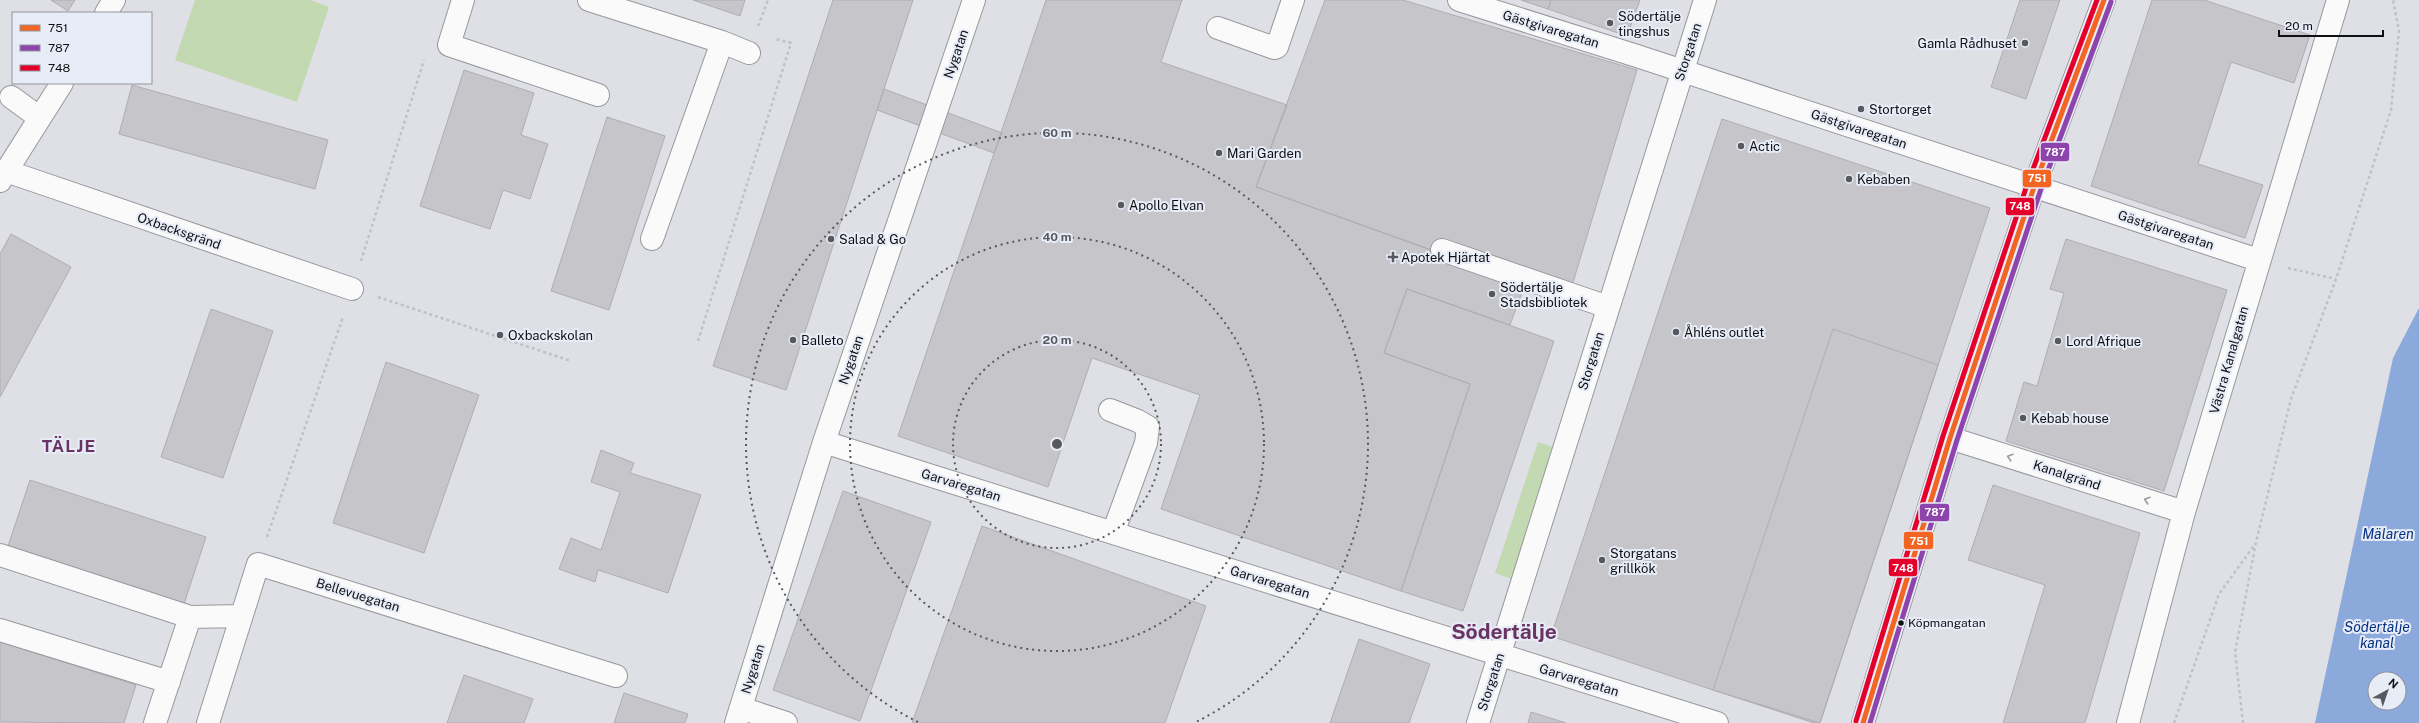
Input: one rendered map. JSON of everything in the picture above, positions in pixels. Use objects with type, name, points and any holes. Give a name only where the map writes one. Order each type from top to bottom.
[{"type":"street","points":[[107,12],[114,0]]},
{"type":"street","points":[[463,0],[449,45],[598,94]]},
{"type":"street","points":[[589,0],[722,42],[748,54]]},
{"type":"street","name":"Nygatan","points":[[738,716],[824,442],[974,0]]},
{"type":"street","points":[[1218,28],[1274,48],[1277,47],[1293,0]]},
{"type":"street","name":"Gästgivaregatan","points":[[1458,0],[1682,70],[2258,260]]},
{"type":"street","name":"Storgatan","points":[[1478,723],[1705,0]]},
{"type":"street","points":[[1863,723],[1950,438],[2034,187],[2104,0]]},
{"type":"street","name":"Västra Kanalgatan","points":[[2128,723],[2184,512],[2258,260],[2338,0]]},
{"type":"street","points":[[652,238],[722,42]]},
{"type":"street","points":[[5,168],[40,118],[61,84]]},
{"type":"street","points":[[11,97],[40,118]]},
{"type":"street","name":"Oxbacksgränd","points":[[5,168],[352,289]]},
{"type":"street","points":[[1442,250],[1608,307]]},
{"type":"street","points":[[1110,410],[1138,420],[1148,427],[1146,442],[1113,533]]},
{"type":"street","name":"Kanalgränd","points":[[1950,438],[2184,512]]},
{"type":"street","name":"Garvaregatan","points":[[824,442],[1717,723]]},
{"type":"street","points":[[0,555],[190,617],[241,616]]},
{"type":"street","points":[[208,723],[258,564]]},
{"type":"street","name":"Bellevuegatan","points":[[258,564],[616,676]]},
{"type":"street","points":[[155,723],[190,617]]},
{"type":"street","points":[[0,630],[169,682]]},
{"type":"street","points":[[738,716],[786,723]]},
{"type":"path","points":[[2244,723],[2235,652],[2256,542],[2291,399],[2336,280],[2391,110],[2399,31],[2393,0]]},
{"type":"path","points":[[698,341],[791,43],[770,37]]},
{"type":"path","points":[[258,564],[352,289],[426,53]]},
{"type":"path","points":[[2258,260],[2336,280]]},
{"type":"path","points":[[352,289],[571,361]]},
{"type":"path","points":[[2174,723],[2219,594],[2256,542]]},
{"type":"green space","points":[[195,0],[311,0],[329,7],[297,102],[175,60]]},
{"type":"green space","points":[[1538,442],[1575,454],[1532,586],[1495,573]]},
{"type":"water","name":"Södertälje kanal","points":[[2419,308],[2419,723],[2315,723],[2393,358]]},
{"type":"building","points":[[51,0],[75,0],[68,11]]},
{"type":"building","points":[[693,0],[745,0],[740,16]]},
{"type":"building","points":[[833,0],[913,0],[786,390],[713,366]]},
{"type":"building","points":[[1046,0],[1182,0],[1161,62],[1287,105],[1256,187],[1525,284],[1510,325],[1407,289],[1384,353],[1470,384],[1401,591],[1161,509],[1200,395],[1092,358],[1048,487],[898,436]]},
{"type":"building","points":[[1325,0],[1403,0],[1637,70],[1568,299],[1256,187]]},
{"type":"building","points":[[1521,0],[1551,0],[1548,9]]},
{"type":"building","name":"Södertälje tingshus","points":[[1551,0],[1640,0],[1627,36],[1548,9]]},
{"type":"building","name":"Gamla Rådhuset","points":[[2020,0],[2060,0],[2026,99],[1991,87]]},
{"type":"building","points":[[2152,0],[2204,0],[2310,35],[2294,83],[2231,62],[2198,164],[2263,185],[2245,238],[2091,186]]},
{"type":"building","points":[[464,70],[534,93],[521,135],[548,144],[530,199],[503,190],[490,229],[420,206]]},
{"type":"building","points":[[132,85],[328,140],[315,189],[119,134]]},
{"type":"building","points":[[884,89],[1002,133],[994,153],[877,110]]},
{"type":"building","points":[[607,117],[665,136],[609,310],[551,291]]},
{"type":"building","points":[[1722,119],[1990,208],[1820,723],[1713,690],[1551,636]]},
{"type":"building","points":[[11,234],[71,267],[0,397],[0,254]]},
{"type":"building","points":[[2066,239],[2227,290],[2164,491],[2006,441],[2024,382],[2037,386],[2064,293],[2050,289]]},
{"type":"building","points":[[1407,289],[1554,341],[1463,611],[1401,591],[1470,384],[1384,353]]},
{"type":"building","points":[[211,309],[273,331],[223,478],[161,457]]},
{"type":"building","points":[[1833,329],[1938,365],[1820,723],[1814,723],[1713,690]]},
{"type":"building","points":[[386,362],[479,395],[424,553],[333,523]]},
{"type":"building","points":[[601,450],[634,463],[630,473],[701,495],[668,593],[598,570],[595,582],[559,569],[571,538],[601,550],[620,492],[591,482]]},
{"type":"building","points":[[30,480],[206,537],[183,607],[7,549]]},
{"type":"building","points":[[1993,485],[2140,533],[2085,723],[2003,723],[2045,585],[1968,560]]},
{"type":"building","points":[[843,491],[931,522],[860,721],[773,690]]},
{"type":"building","points":[[982,526],[1206,606],[1165,723],[912,723]]},
{"type":"building","points":[[1359,639],[1430,664],[1409,723],[1330,723]]},
{"type":"building","points":[[0,642],[136,685],[124,723],[0,722]]},
{"type":"building","points":[[464,675],[533,699],[524,723],[447,723]]},
{"type":"building","points":[[624,693],[688,714],[685,723],[614,723]]},
{"type":"building","points":[[1531,712],[1566,723],[1528,723]]},
{"type":"transit line","name":"748","points":[[1856,721],[1943,436],[2027,185],[2097,0]]},
{"type":"transit line","name":"751","points":[[1863,723],[1950,438],[2034,187],[2104,0]]},
{"type":"transit line","name":"787","points":[[1870,723],[1957,440],[2041,189],[2111,2]]},
{"type":"place","name":"Södertälje tingshus","points":[[1610,23]]},
{"type":"place","name":"Gamla Rådhuset","points":[[2025,43]]},
{"type":"place","name":"Stortorget","points":[[1861,109]]},
{"type":"place","name":"Actic","points":[[1741,146]]},
{"type":"place","name":"Mari Garden","points":[[1219,153]]},
{"type":"place","name":"Kebaben","points":[[1849,179]]},
{"type":"place","name":"Apollo Elvan","points":[[1121,205]]},
{"type":"place","name":"Salad & Go","points":[[831,239]]},
{"type":"place","name":"Apotek Hjärtat","points":[[1393,257]]},
{"type":"place","name":"Södertälje Stadsbibliotek","points":[[1492,294]]},
{"type":"place","name":"Åhléns outlet","points":[[1676,332]]},
{"type":"place","name":"Oxbackskolan","points":[[500,335]]},
{"type":"place","name":"Balleto","points":[[793,340]]},
{"type":"place","name":"Lord Afrique","points":[[2058,341]]},
{"type":"place","name":"Kebab house","points":[[2023,418]]},
{"type":"place","name":"Storgatans grillkök","points":[[1602,560]]},
{"type":"place","name":"Köpmangatan","points":[[1901,623]]},
{"type":"district","name":"TÄLJE","points":[[69,446]]},
{"type":"district","name":"Södertälje","points":[[1504,631]]},
{"type":"water label","name":"Mälaren","points":[[2388,534]]}]
